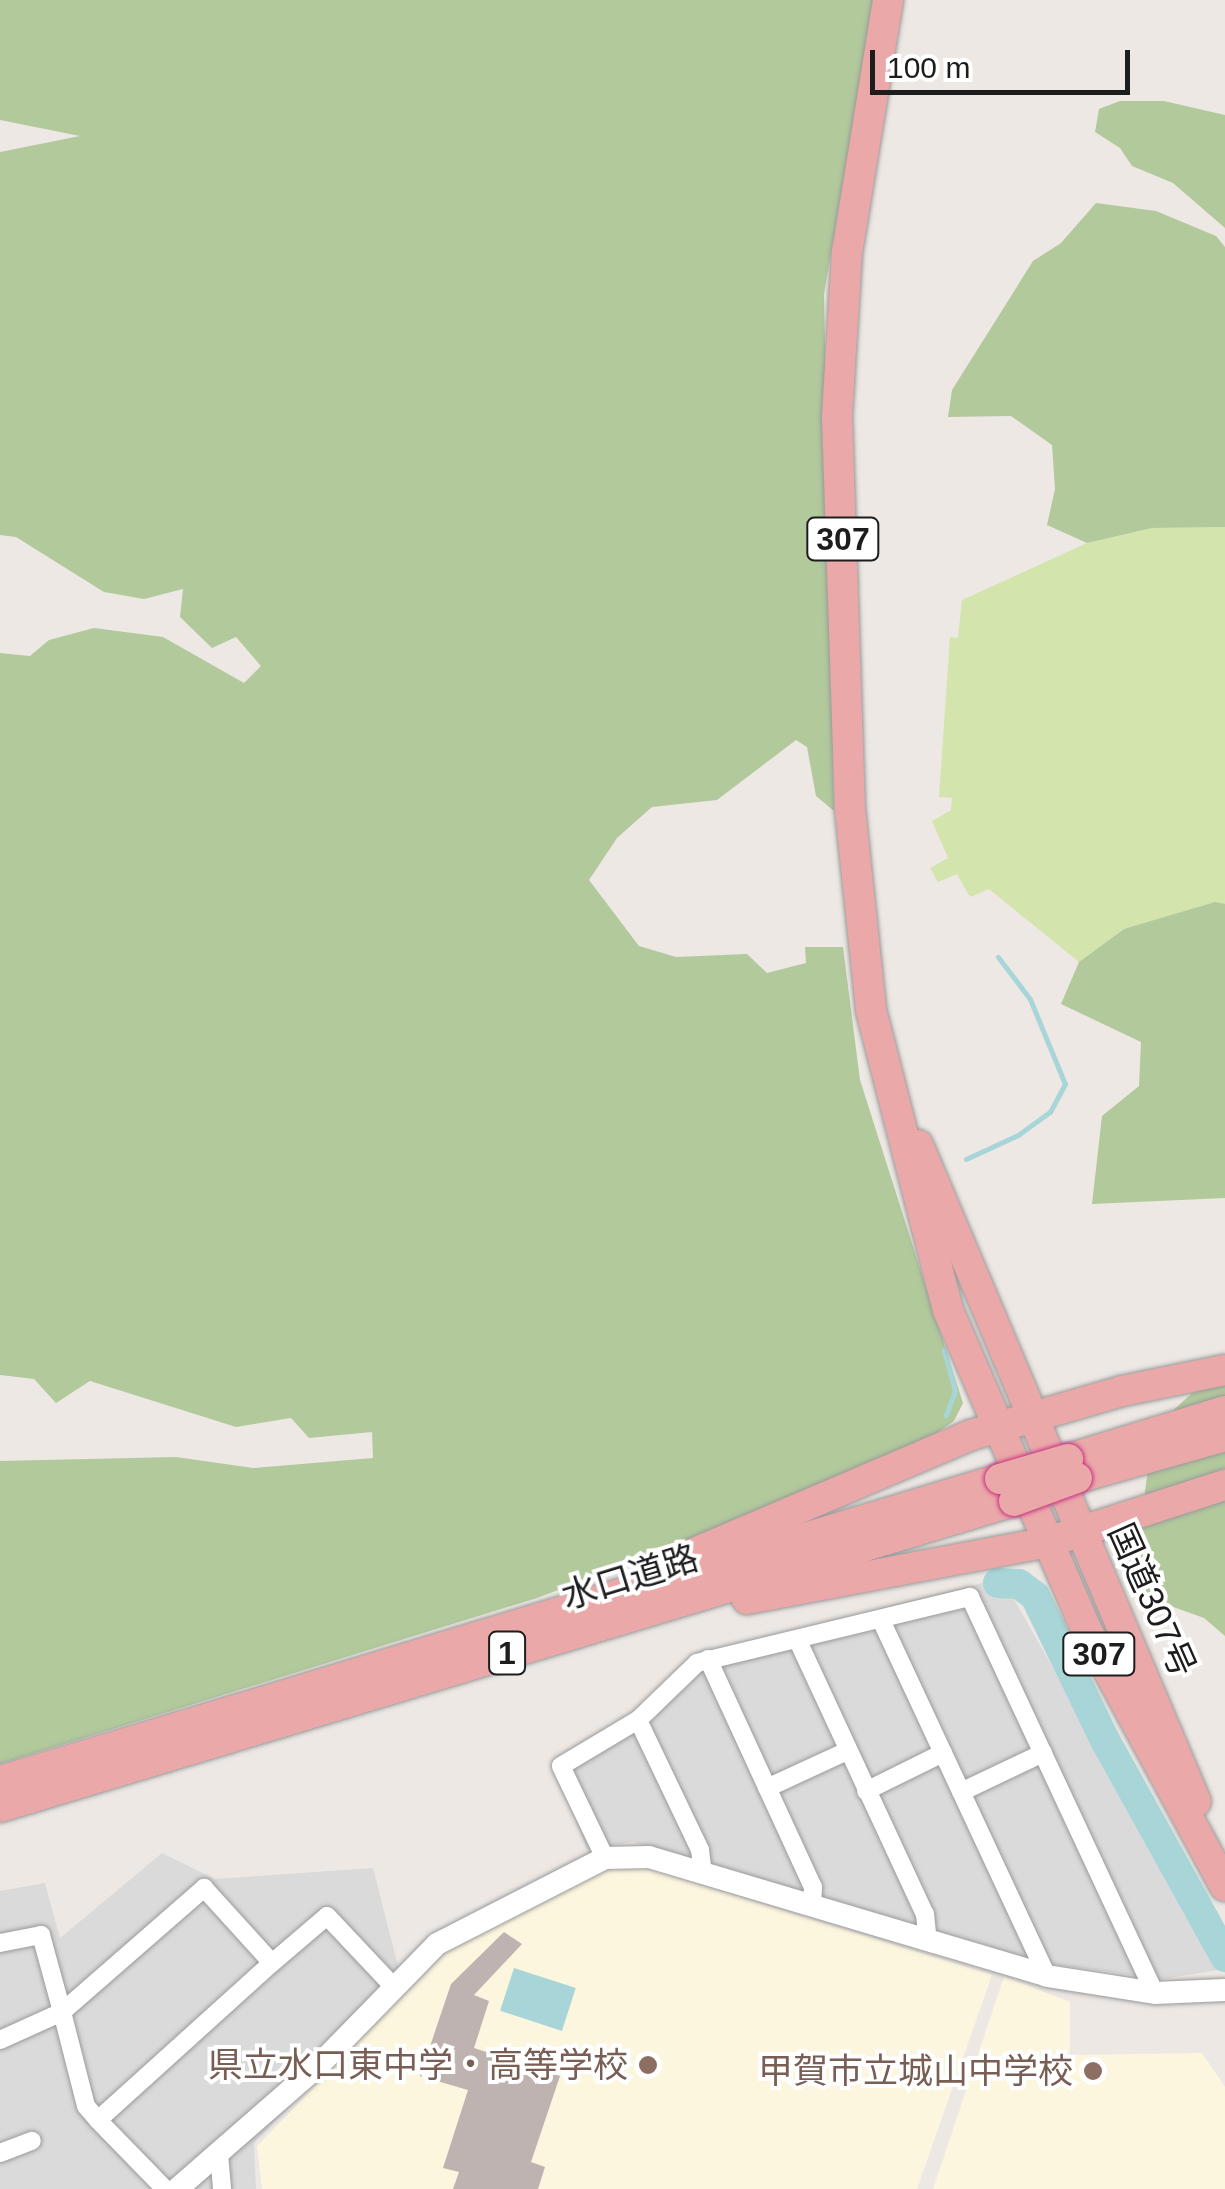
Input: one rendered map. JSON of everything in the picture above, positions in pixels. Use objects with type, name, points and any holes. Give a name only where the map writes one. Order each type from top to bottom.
[{"type":"highway","name":"307","points":[[888,0],[847,252],[836,418],[857,908],[872,1010],[926,1239],[976,1374],[1000,1426]]},
{"type":"highway","name":"307","points":[[890,1078],[1030,1418]]},
{"type":"highway","name":"1","points":[[568,1610],[597,1589],[944,1446],[1000,1426],[1225,1370]]},
{"type":"highway","points":[[944,1446],[970,1418],[976,1374]]},
{"type":"highway","name":"水口道路","points":[[0,1806],[598,1626],[1073,1468],[1225,1411]]},
{"type":"highway","name":"国道307号","points":[[1030,1418],[1161,1711],[1221,1878]]},
{"type":"highway","name":"国道307号","points":[[1000,1426],[1086,1629],[1221,1878]]},
{"type":"highway","name":"水口道路","points":[[1073,1468],[1225,1436]]},
{"type":"highway","name":"1","points":[[598,1626],[610,1630],[1048,1542],[1225,1485]]},
{"type":"highway","name":"水口道路","points":[[0,1781],[568,1610],[1007,1490]]},
{"type":"street","points":[[605,1858],[561,1766],[638,1720],[708,1660],[970,1597],[1155,1993]]},
{"type":"street","points":[[881,1620],[1048,1976]]},
{"type":"street","points":[[798,1641],[925,1914],[928,1942]]},
{"type":"street","points":[[708,1660],[813,1887],[812,1907]]},
{"type":"street","points":[[638,1720],[700,1850],[703,1873]]},
{"type":"street","points":[[767,1788],[848,1750]]},
{"type":"street","points":[[866,1791],[943,1753]]},
{"type":"street","points":[[961,1792],[1043,1754]]},
{"type":"street","points":[[177,2189],[219,2154],[437,1944],[605,1858],[650,1857],[1048,1976],[1155,1993],[1225,1990]]},
{"type":"street","points":[[0,2040],[62,2012],[204,1888],[272,1964]]},
{"type":"street","points":[[98,2120],[327,1916],[394,1987]]},
{"type":"street","points":[[0,1943],[41,1935],[86,2106],[164,2189]]},
{"type":"street","points":[[0,2153],[32,2141]]},
{"type":"street","points":[[219,2154],[222,2189]]},
{"type":"shaded area","points":[[1002,1578],[1224,1969],[1162,1979],[1051,1964],[633,1842],[587,1849],[552,1762],[629,1717],[698,1654]]},
{"type":"shaded area","points":[[162,1853],[215,1879],[373,1868],[398,1966],[412,1983],[254,2143],[256,2189],[0,2189],[0,1891],[45,1883],[60,1938]]},
{"type":"shaded area","name":"県立水口東中学・高等学校","points":[[636,1865],[992,1975],[917,2189],[262,2189],[257,2146],[452,1946],[604,1869]]},
{"type":"shaded area","name":"甲賀市立城山中学校","points":[[1004,1977],[1070,2002],[1070,2055],[1202,2053],[1225,2087],[1225,2189],[933,2189]]},
{"type":"green space","points":[[0,0],[875,0],[824,294],[834,811],[816,796],[807,747],[796,740],[717,800],[652,807],[617,838],[589,880],[639,946],[676,957],[747,954],[767,973],[806,963],[805,947],[843,947],[860,1080],[963,1403],[954,1421],[925,1441],[757,1515],[537,1598],[0,1764],[0,1461],[176,1457],[253,1468],[373,1458],[372,1432],[309,1438],[291,1418],[236,1427],[90,1381],[56,1403],[34,1379],[0,1375],[0,653],[30,656],[49,640],[94,628],[163,637],[244,683],[261,666],[236,637],[212,648],[180,617],[183,589],[144,599],[104,592],[16,537],[0,535],[0,152],[80,136],[0,120]]},
{"type":"green space","points":[[1120,101],[1164,101],[1225,115],[1225,228],[1173,183],[1132,166],[1120,148],[1095,132],[1099,109]]},
{"type":"green space","points":[[1096,203],[1156,211],[1216,236],[1225,247],[1225,527],[1152,528],[1087,543],[1047,525],[1055,489],[1052,445],[1011,416],[948,417],[952,390],[1033,261],[1061,243]]},
{"type":"green space","points":[[1225,527],[1225,904],[1124,929],[1079,962],[989,889],[970,897],[957,874],[938,882],[930,868],[948,858],[932,821],[951,810],[952,798],[939,797],[950,637],[958,638],[962,600],[1087,543],[1152,528]]},
{"type":"green space","points":[[1215,902],[1225,904],[1225,1198],[1092,1204],[1102,1116],[1139,1086],[1141,1042],[1061,1004],[1079,962],[1124,929]]},
{"type":"green space","points":[[1225,1382],[1225,1636],[1204,1618],[1143,1596],[1137,1554],[1153,1429],[1192,1393]]},
{"type":"water","points":[[514,1968],[576,1988],[562,2031],[500,2011]]},
{"type":"building","points":[[504,1932],[522,1944],[474,1995],[489,2001],[474,2048],[560,2076],[531,2162],[545,2167],[538,2189],[453,2189],[459,2172],[443,2168],[468,2090],[420,2076],[451,1984]]},
{"type":"waterway","points":[[966,1159],[1018,1135],[1050,1112],[1065,1084],[1030,999],[998,957]]},
{"type":"waterway","points":[[944,1350],[955,1391],[946,1415]]},
{"type":"waterway","points":[[998,1583],[1019,1584],[1035,1596],[1106,1742],[1225,1957]]},
{"type":"place","name":"県立水口東中学・高等学校","points":[[648,2065]]},
{"type":"place","name":"甲賀市立城山中学校","points":[[1093,2071]]}]
